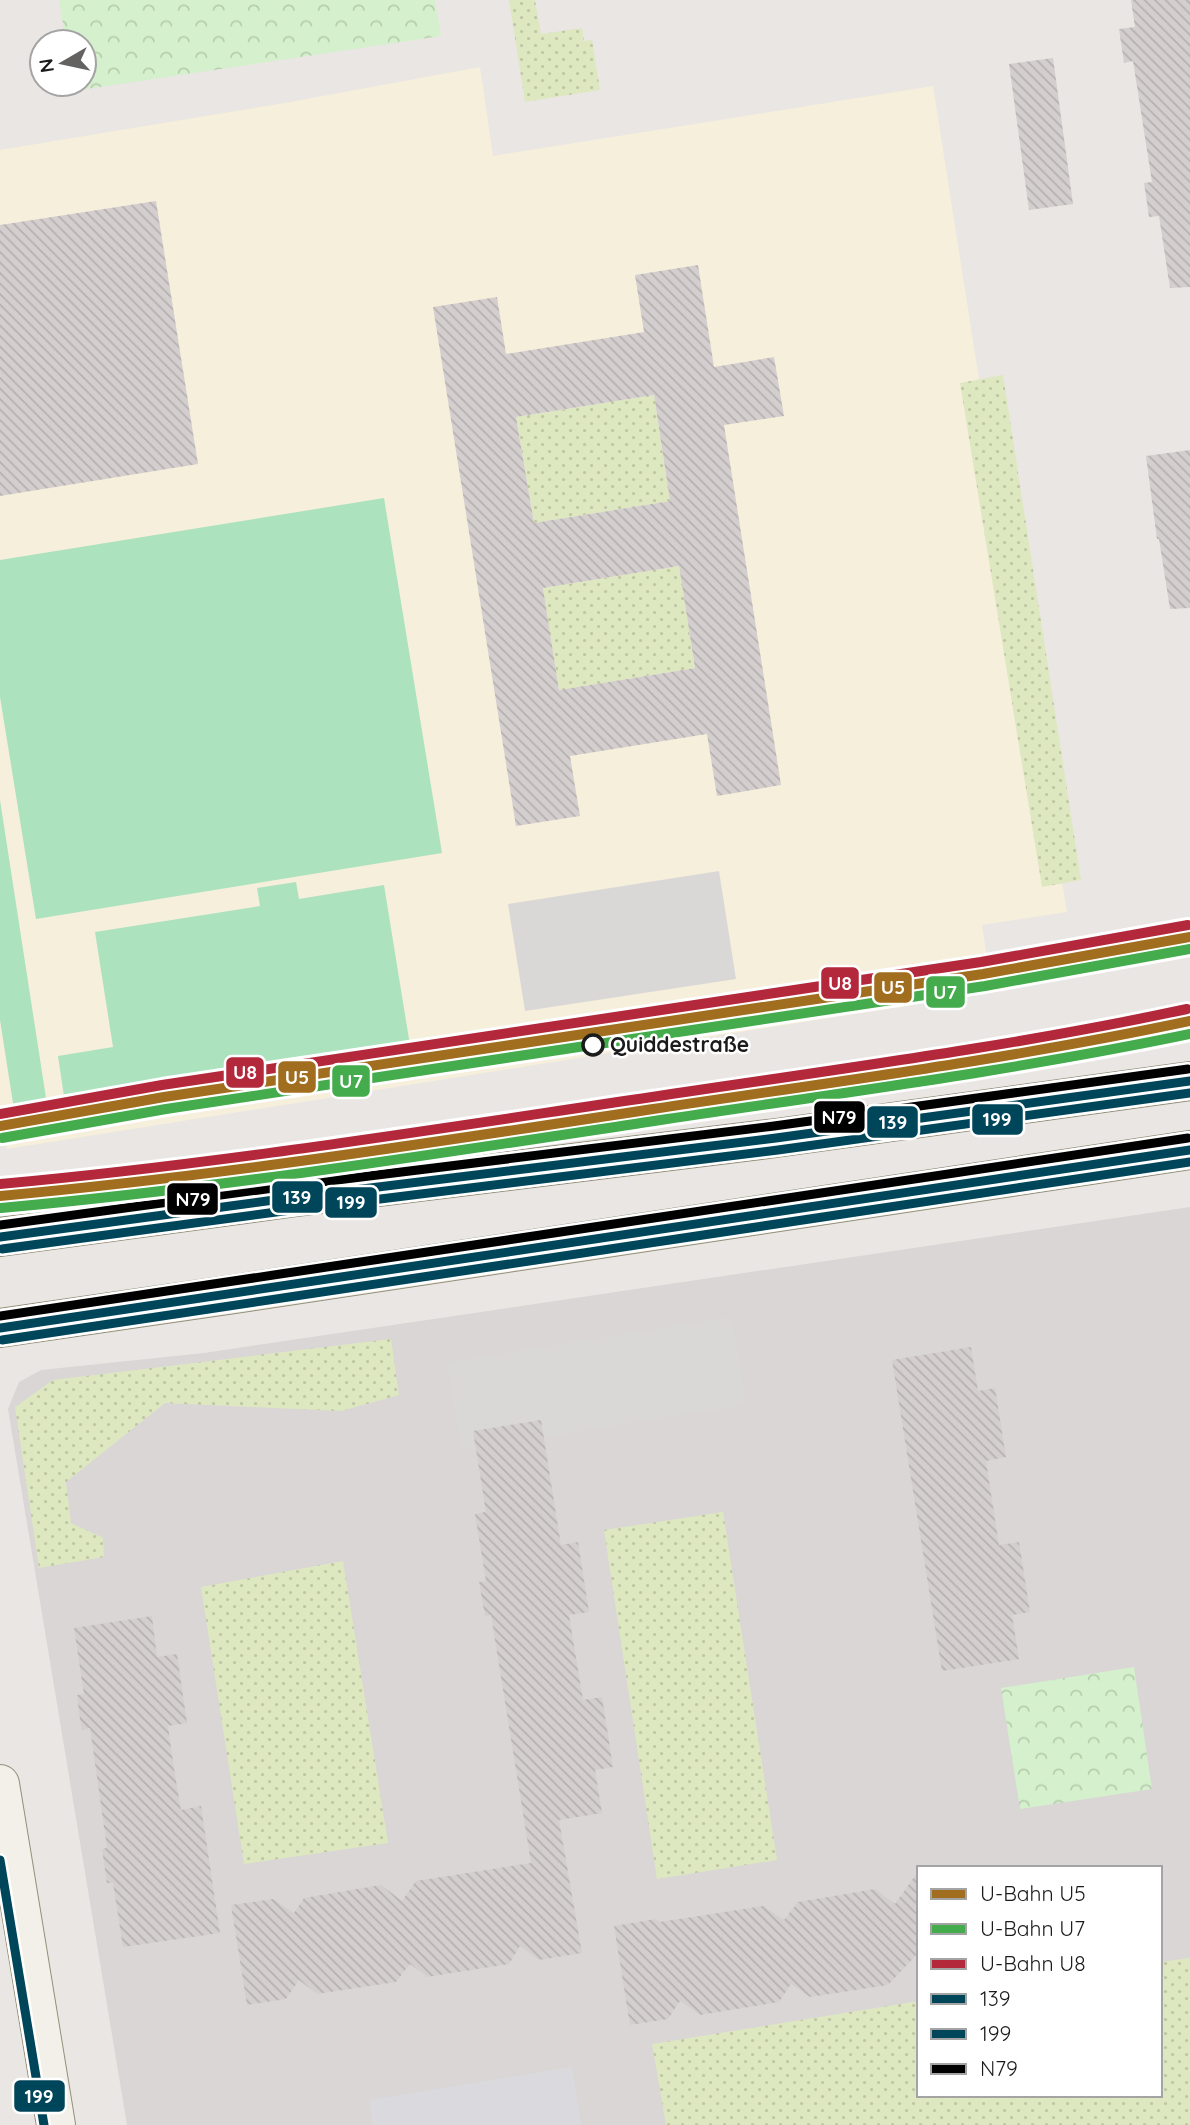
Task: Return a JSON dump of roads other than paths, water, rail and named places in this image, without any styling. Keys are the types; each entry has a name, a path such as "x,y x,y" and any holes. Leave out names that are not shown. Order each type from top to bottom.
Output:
{"main road":[{"path":"0,1237 289,1198 776,1138 1190,1081"},
{"path":"0,1328 1190,1150"},
{"path":"0,1784 56,2125"}],"metro line":[{"name":"U8","path":"0,1114 162,1085 981,962 1188,925"},
{"name":"U5","path":"0,1126 164,1097 983,974 1190,937"},
{"name":"U7","path":"2,1138 166,1109 985,986 1190,949"},
{"name":"U8","path":"0,1184 245,1156 408,1133 920,1057 1121,1023 1187,1009"},
{"name":"U5","path":"0,1196 164,1179 409,1146 989,1058 1190,1021"},
{"name":"U7","path":"1,1208 165,1191 409,1158 989,1071 1190,1034"}],"place":[{"name":"Quiddestraße","path":"593,1045"}]}
